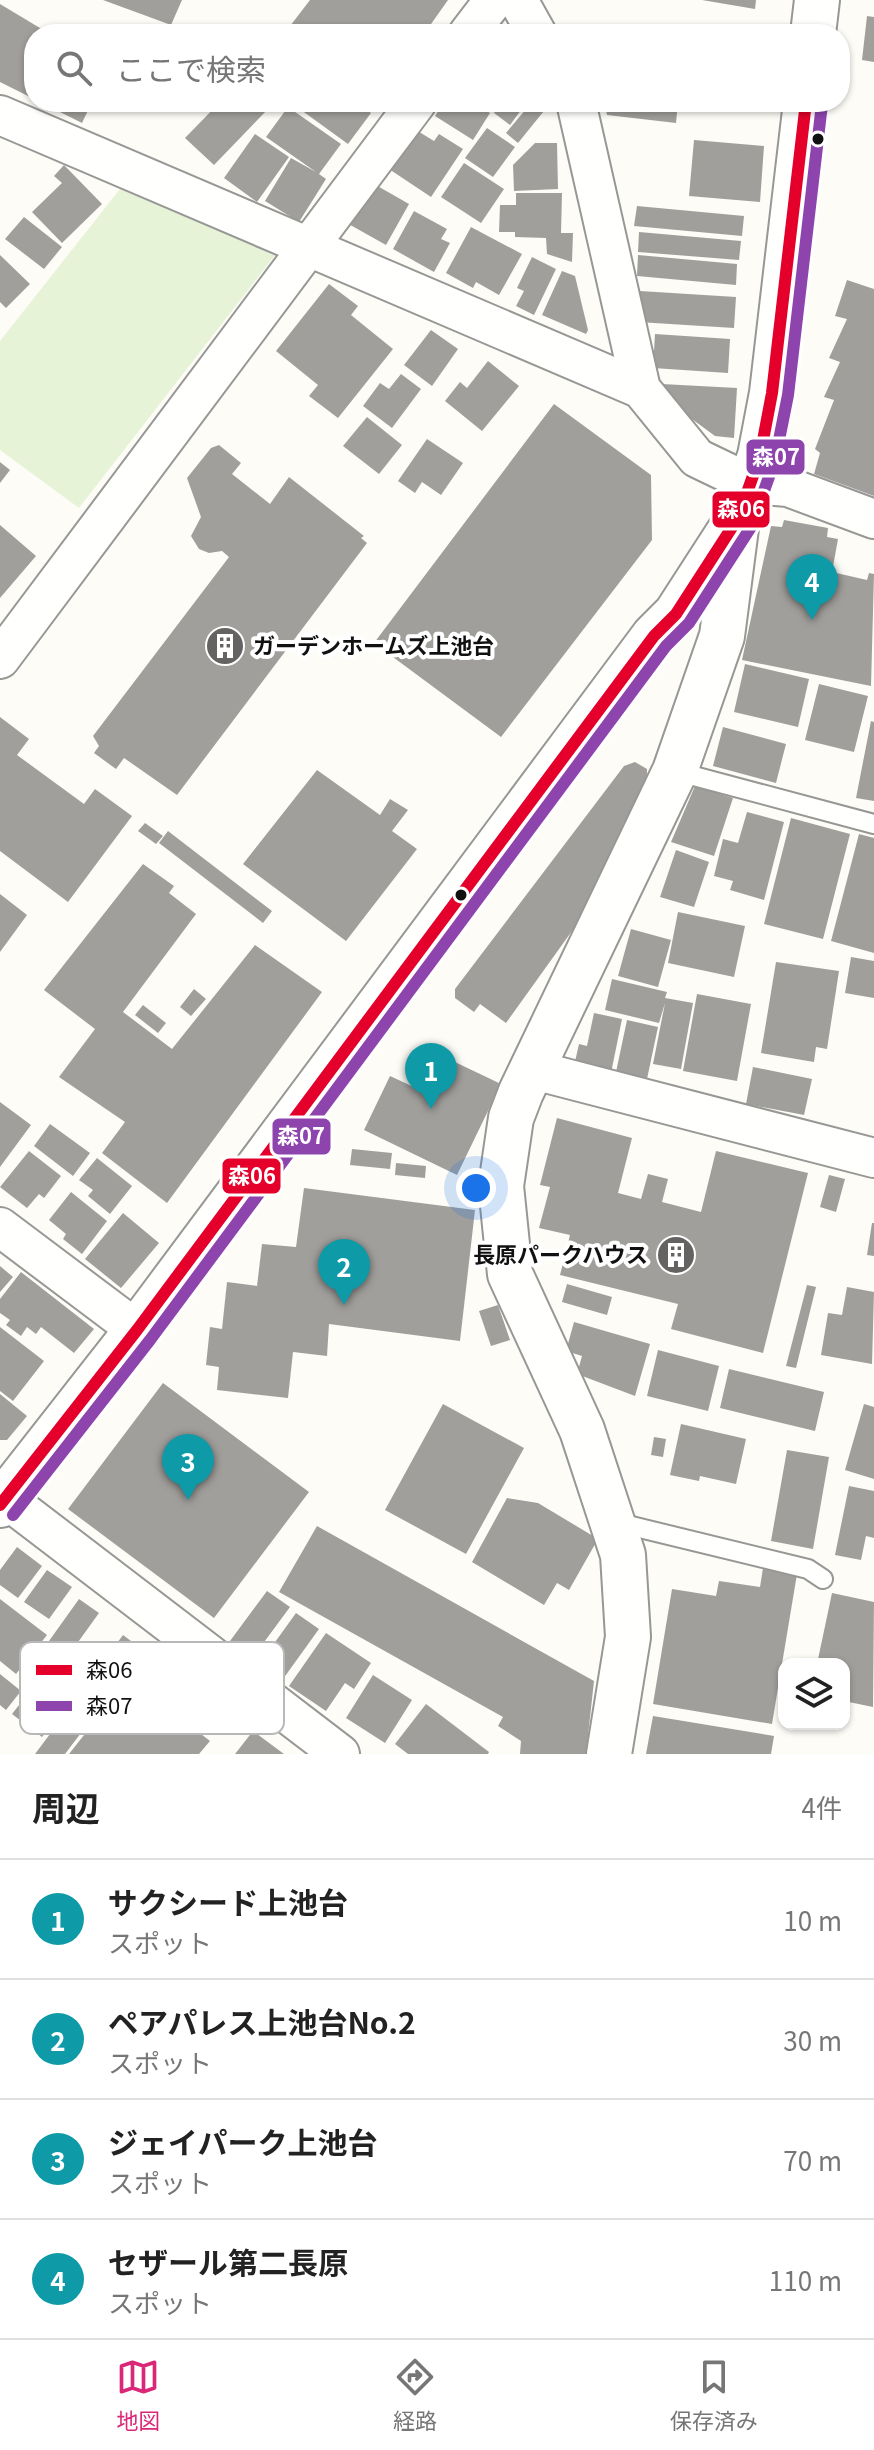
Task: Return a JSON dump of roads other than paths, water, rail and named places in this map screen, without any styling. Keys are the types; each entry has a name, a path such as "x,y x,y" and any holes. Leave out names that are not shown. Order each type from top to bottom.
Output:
{"street":[{"path":"476,24 494,0"},
{"path":"518,0 531,24"},
{"path":"814,24 817,0"},
{"path":"0,659 410,112"},
{"path":"578,112 641,389 697,458 744,501"},
{"path":"609,1754 628,1637 625,1570 615,1522 582,1430 510,1274 502,1175 511,1118 675,771 722,636 744,501 760,456 772,393 805,112"},
{"path":"0,115 641,389"},
{"path":"190,1642 2,1502 137,1330 654,636 676,614 744,501 788,487 874,519"},
{"path":"534,1070 874,1158"},
{"path":"0,1227 137,1330"},
{"path":"284,1712 340,1754"}],"lane":[{"path":"675,771 874,824"},
{"path":"615,1522 808,1569 823,1579"}],"place":[{"name":"セザール第二長原","path":"812,620"},
{"name":"ガーデンホームズ上池台","path":"225,646"},
{"name":"サクシード上池台","path":"431,1109"},
{"name":"長原パークハウス","path":"676,1255"},
{"name":"ペアパレス上池台No.2","path":"344,1305"},
{"name":"ジェイパーク上池台","path":"188,1500"}]}
